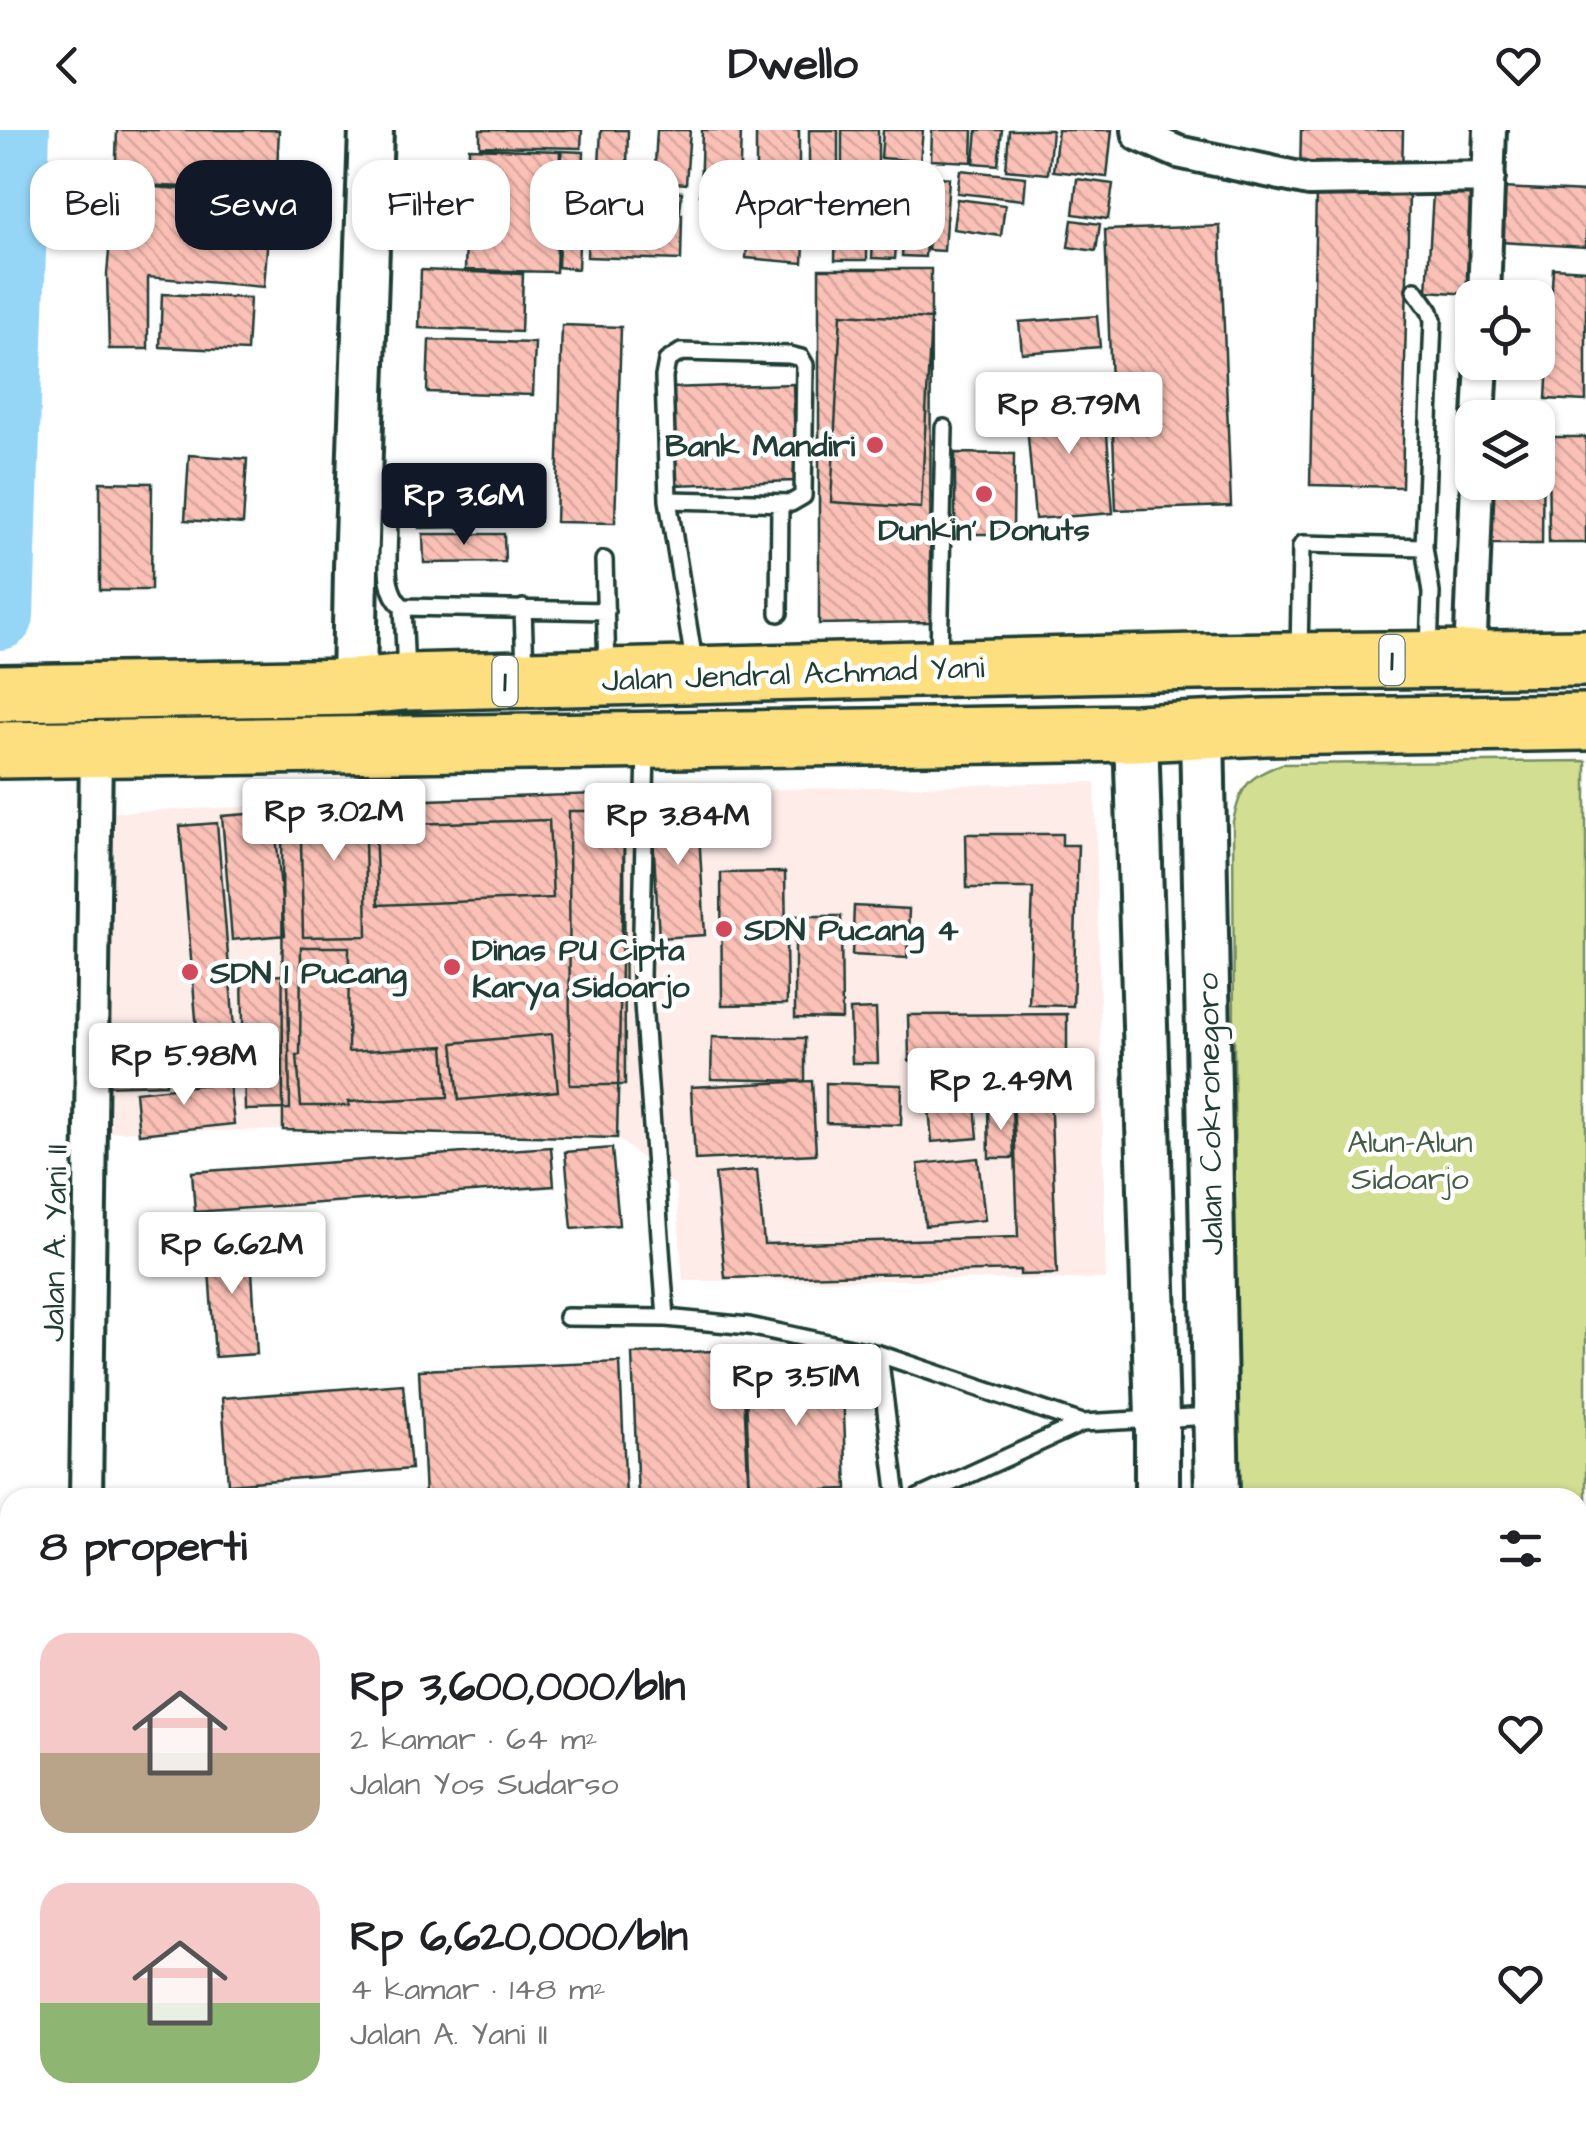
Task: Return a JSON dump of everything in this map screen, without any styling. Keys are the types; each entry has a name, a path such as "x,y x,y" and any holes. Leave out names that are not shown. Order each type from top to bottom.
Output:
{"highway":[{"name":"Jalan Jendral Achmad Yani","path":"0,693 1198,662 1586,658"},
{"path":"1198,662 1202,730"},
{"name":"Jalan Jendral Achmad Yani","path":"0,750 1136,733 1586,722"}],"street":[{"path":"371,130 358,500 372,569 380,684"},
{"path":"1138,130 1139,135 1178,152 1309,180 1489,176"},
{"path":"1485,280 1490,130"},
{"path":"1450,659 1474,500"},
{"name":"Jalan Cokronegoro","path":"1202,730 1216,1488"},
{"name":"Jalan Cokronegoro","path":"1136,733 1157,1488"},
{"name":"Jalan A. Yani II","path":"76,750 86,1488"}],"lane":[{"path":"1415,290 1433,320 1424,547 1430,593 1450,659"},
{"path":"668,500 791,502 802,496 805,364 801,358 681,352 667,361 664,377 668,500 696,676"},
{"path":"939,668 944,428"},
{"path":"779,613 780,502"},
{"path":"1299,661 1303,544 1424,547"},
{"path":"604,560 607,678"},
{"path":"372,569 403,608 606,610"},
{"path":"380,684 403,608"},
{"path":"523,608 526,681"},
{"path":"646,739 641,976 666,1318"},
{"path":"567,1317 666,1318 749,1326 879,1354 1082,1422 1214,1416"},
{"path":"879,1354 896,1488"},
{"path":"940,1488 1082,1422"}],"shaded area":[{"name":"SDN Pucang 4","path":"1095,782 1106,1279 683,1281 676,1186 617,1138 625,793"},
{"name":"SDN 1 Pucang","path":"282,805 283,1130 95,1132 100,813"}],"green space":[{"name":"Alun-Alun Sidoarjo","path":"1586,761 1586,1488 1236,1488 1233,821 1248,784 1282,764"}],"building":[{"path":"117,130 279,130 278,160 175,160 175,187 155,186 155,160 116,160"},
{"path":"480,130 582,130 581,148 480,146"},
{"path":"601,130 628,130 627,160 599,160"},
{"path":"657,130 690,130 686,184 679,183 679,160 655,160"},
{"path":"702,130 741,130 740,160 701,160"},
{"path":"756,130 799,130 799,160 756,160"},
{"path":"809,130 838,130 838,160 809,160"},
{"path":"842,130 878,130 878,160 842,160"},
{"path":"883,130 923,130 920,160 881,158"},
{"path":"932,130 973,130 972,162 931,160"},
{"path":"977,130 1002,130 998,165 974,163"},
{"path":"1009,130 1052,130 1048,174 1006,170"},
{"path":"1058,130 1112,130 1107,177 1053,171"},
{"path":"1301,130 1403,130 1402,176 1300,175"},
{"path":"469,148 560,151 560,160 530,160 530,250 557,250 556,272 465,270 466,250 510,250 510,160 469,160"},
{"path":"562,151 584,152 584,160 562,160"},
{"path":"960,170 1026,177 1024,200 957,193"},
{"path":"945,177 949,178 945,236"},
{"path":"1077,179 1113,184 1108,219 1073,214"},
{"path":"155,187 175,189 175,250 267,250 264,287 148,277 148,349 109,349 109,250 155,250"},
{"path":"1502,188 1586,192 1586,247 1500,242"},
{"path":"1316,190 1409,193 1402,487 1310,485"},
{"path":"1433,193 1476,195 1471,280 1455,280 1455,293 1427,291"},
{"path":"957,199 1005,205 1001,236 953,229"},
{"path":"682,214 681,260 587,257 587,250 679,250"},
{"path":"1072,220 1100,224 1096,251 1068,247"},
{"path":"1220,226 1231,506 1116,510 1105,230"},
{"path":"559,250 579,250 578,269 558,267"},
{"path":"747,250 804,250 803,263 746,258"},
{"path":"835,250 867,250 867,260 835,260"},
{"path":"872,250 896,250 895,259 872,258"},
{"path":"902,250 925,250 925,257 902,256"},
{"path":"1553,268 1586,270 1586,401 1546,399 1547,380 1555,380"},
{"name":"Bank Mandiri","path":"819,269 931,269 930,622 819,624"},
{"path":"421,270 523,274 521,332 419,328"},
{"path":"162,294 250,298 247,351 160,347"},
{"path":"841,314 931,319 921,508 831,502"},
{"path":"1097,316 1100,347 1022,353 1019,322"},
{"path":"562,325 621,327 615,523 556,522"},
{"path":"429,340 535,343 533,395 427,392"},
{"path":"793,384 796,481 673,485 669,388"},
{"path":"1104,395 1113,513 1035,519 1025,401"},
{"path":"1555,437 1586,437 1586,543 1549,543 1549,500 1555,500"},
{"path":"955,453 1014,454 1013,534 955,534"},
{"path":"189,455 247,459 243,524 185,520"},
{"path":"470,469 472,527 419,528 418,470"},
{"path":"100,482 152,483 151,590 100,590"},
{"path":"1490,500 1542,500 1542,544 1490,544"},
{"path":"423,534 504,534 505,562 424,563"},
{"path":"364,791 367,936 303,937 300,792"},
{"name":"Dinas PU Cipta Karya Sidoarjo","path":"625,793 617,1138 283,1130 282,805"},
{"path":"697,798 705,935 659,938 651,800"},
{"path":"569,811 624,811 625,1085 570,1085"},
{"path":"274,812 285,935 232,940 222,816"},
{"path":"549,820 553,898 378,905 375,825"},
{"path":"217,823 236,1052 199,1055 180,826"},
{"path":"966,834 1062,834 1062,845 1078,845 1073,1006 1029,1005 1033,888 967,888"},
{"path":"785,872 787,1004 722,1005 721,873"},
{"path":"854,906 909,909 907,958 852,955"},
{"path":"795,916 841,916 842,1019 795,1018"},
{"path":"301,947 349,947 348,1052 444,1046 448,1097 301,1106 297,1055"},
{"path":"288,975 290,1109 245,1110 242,976"},
{"path":"876,1009 878,1063 852,1063 850,1010"},
{"path":"1067,1014 1067,1058 909,1061 908,1015"},
{"path":"552,1034 558,1091 459,1100 453,1043"},
{"path":"165,1037 166,1084 101,1086 99,1039"},
{"path":"712,1037 805,1038 805,1081 711,1079"},
{"path":"229,1060 230,1077 178,1081 177,1065"},
{"path":"812,1081 816,1154 695,1160 691,1087"},
{"path":"229,1082 234,1124 139,1134 135,1092"},
{"path":"826,1083 902,1085 901,1125 826,1123"},
{"path":"1050,1089 1057,1274 1020,1275 1020,1270 725,1278 715,1174 757,1170 764,1244 1018,1237 1013,1090"},
{"path":"975,1104 978,1138 932,1142 929,1108"},
{"path":"1012,1108 1014,1158 989,1158 988,1109"},
{"path":"551,1147 554,1186 195,1212 192,1172"},
{"path":"612,1148 619,1225 572,1229 565,1152"},
{"path":"978,1158 985,1220 925,1226 918,1164"},
{"path":"250,1238 257,1354 215,1357 207,1240"},
{"path":"742,1350 749,1488 638,1488 632,1354"},
{"path":"620,1362 626,1488 425,1488 419,1370"},
{"path":"842,1365 847,1488 750,1488 745,1369"},
{"path":"403,1384 411,1469 228,1484 222,1398"}],"waterway":[{"path":"0,616 16,130"}],"place":[{"name":"Bank Mandiri","path":"875,445"},
{"name":"Dunkin' Donuts","path":"984,494"},
{"name":"SDN Pucang 4","path":"724,929"},
{"name":"Dinas PU Cipta Karya Sidoarjo","path":"452,967"},
{"name":"SDN 1 Pucang","path":"190,972"}]}
